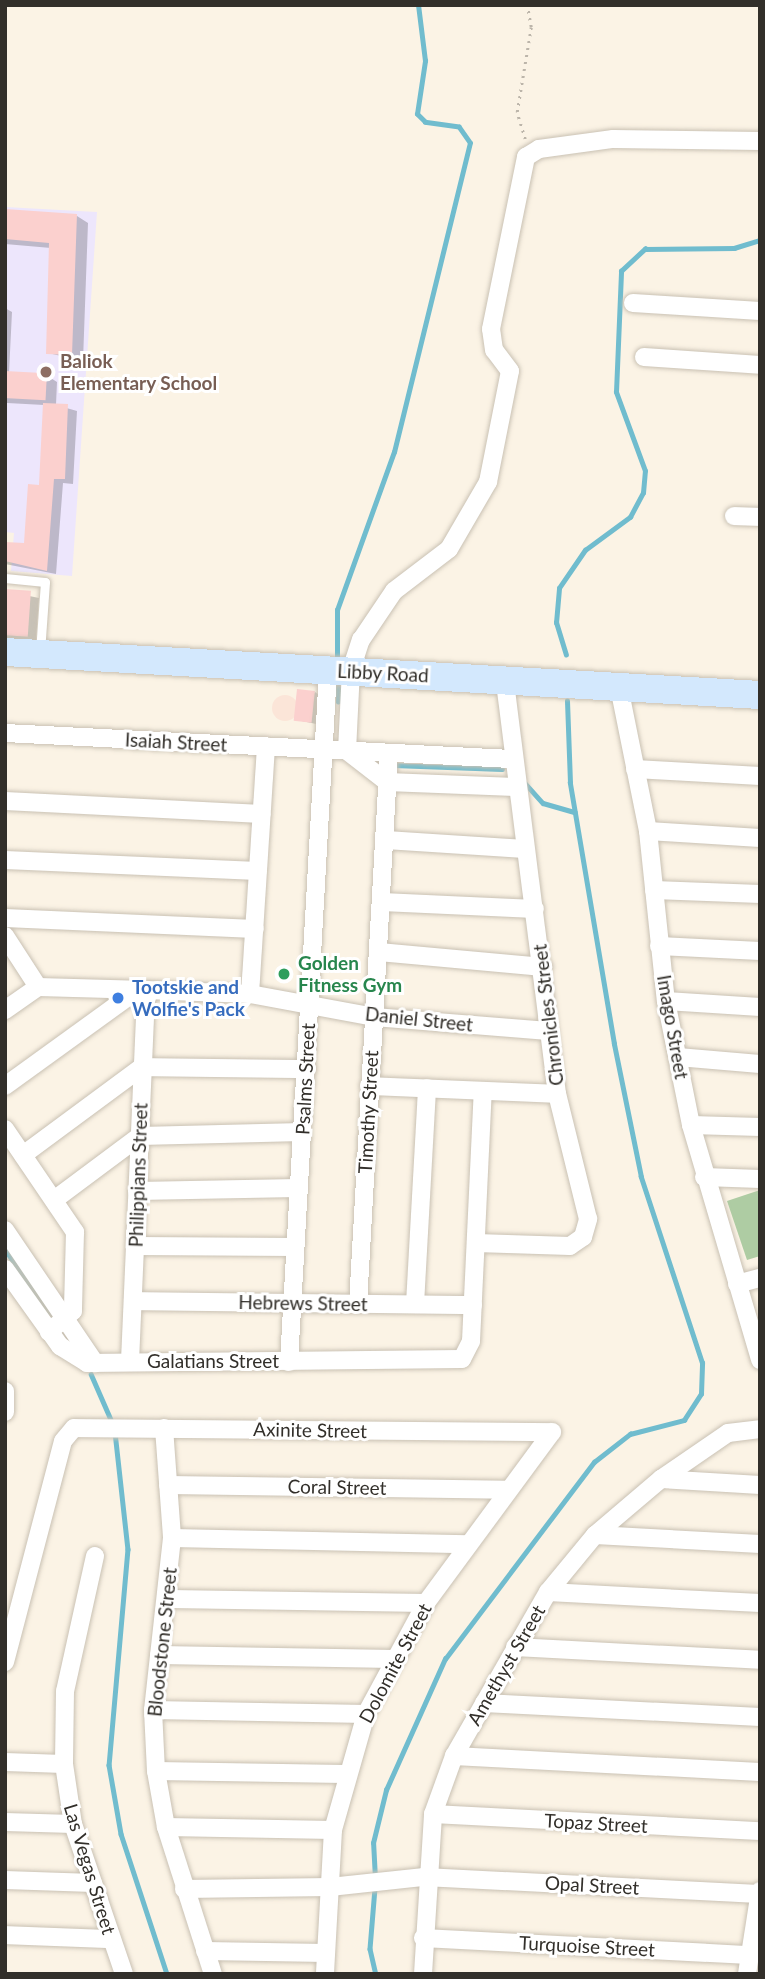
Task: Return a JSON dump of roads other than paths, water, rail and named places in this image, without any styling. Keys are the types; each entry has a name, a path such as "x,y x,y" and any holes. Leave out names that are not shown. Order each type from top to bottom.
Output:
{"main road":[{"name":"Libby Road","path":"5,652 760,695"}],"street":[{"path":"515,787 387,782 347,751 340,670 394,592 446,554 488,482 510,372 494,350 491,330 526,157 539,149 613,139 760,141"},
{"path":"632,303 760,311"},
{"path":"644,358 760,365"},
{"path":"734,516 760,517"},
{"name":"Psalms Street","path":"289,1362 324,750 340,670"},
{"name":"Chronicles Street","path":"476,1243 570,1246 587,1230 557,1094 535,909 515,787 505,680"},
{"name":"Imago Street","path":"619,687 648,831 666,1001 691,1125 704,1177 760,1360"},
{"name":"Isaiah Street","path":"5,733 512,759"},
{"path":"250,994 266,747"},
{"name":"Timothy Street","path":"358,1304 389,753"},
{"path":"635,769 760,776"},
{"path":"5,801 262,814"},
{"path":"648,831 760,838"},
{"path":"386,840 525,849"},
{"path":"5,860 258,871"},
{"path":"654,890 760,894"},
{"path":"382,902 535,909"},
{"path":"5,918 255,929"},
{"path":"5,936 38,987 5,1010"},
{"path":"659,946 760,951"},
{"path":"379,952 542,967"},
{"name":"Daniel Street","path":"38,987 250,994 309,1002 374,1017 548,1031"},
{"path":"5,1086 142,990"},
{"name":"Philippians Street","path":"130,1361 142,1067 142,990"},
{"path":"666,1001 760,1007"},
{"path":"678,1057 760,1064"},
{"path":"23,1155 142,1067 307,1069"},
{"path":"369,1086 557,1094"},
{"path":"415,1304 427,1088"},
{"path":"473,1305 483,1091"},
{"path":"691,1125 760,1127"},
{"path":"5,1129 54,1200 77,1240 74,1304 66,1320 49,1332"},
{"path":"54,1200 139,1136 302,1132"},
{"path":"704,1177 760,1180"},
{"path":"137,1191 298,1188"},
{"path":"5,1230 95,1363"},
{"path":"135,1246 295,1247"},
{"name":"Galatians Street","path":"5,1269 49,1332 75,1359 95,1363 449,1362 466,1356 473,1305"},
{"path":"737,1284 760,1278"},
{"name":"Hebrews Street","path":"132,1301 473,1305"},
{"name":"Axinite Street","path":"5,1662 69,1430 116,1426 552,1432"},
{"name":"Bloodstone Street","path":"164,1428 172,1538 170,1599 159,1655 153,1710 156,1771 166,1827 213,1974"},
{"name":"Amethyst Street","path":"423,1974 424,1877 433,1814 454,1756 514,1647 548,1592 595,1535 661,1479 728,1433 760,1429"},
{"name":"Dolomite Street","path":"325,1974 333,1830 344,1774 366,1714 426,1603 506,1490 548,1446 552,1432"},
{"path":"661,1479 760,1485"},
{"name":"Coral Street","path":"168,1485 506,1490"},
{"path":"595,1535 760,1544"},
{"path":"172,1538 467,1544"},
{"name":"Las Vegas Street","path":"94,1556 65,1691 64,1765 73,1824 124,1974"},
{"path":"548,1592 760,1603"},
{"path":"170,1599 426,1603"},
{"path":"514,1647 760,1660"},
{"path":"159,1655 394,1659"},
{"path":"485,1703 760,1717"},
{"path":"153,1710 366,1714"},
{"path":"454,1756 760,1772"},
{"path":"5,1762 64,1765"},
{"path":"156,1771 344,1774"},
{"name":"Topaz Street","path":"433,1814 760,1831"},
{"path":"5,1822 73,1824"},
{"path":"166,1827 333,1830"},
{"name":"Opal Street","path":"184,1889 330,1887 424,1877 760,1893"},
{"path":"5,1880 93,1883"},
{"path":"747,1974 760,1893"},
{"path":"5,1935 111,1939"},
{"name":"Turquoise Street","path":"423,1938 750,1955"},
{"path":"205,1951 326,1953"}],"lane":[{"path":"5,578 45,582 40,654"}],"waterway":[{"path":"337,659 337,610 394,452 470,143 459,127 425,122 417,114 425,61 418,5"},
{"path":"566,655 556,623 559,588 585,550 630,517 643,493 645,471 616,392 621,271 645,249 734,248 760,240"},
{"path":"338,687 338,702"},
{"path":"375,1879 373,1843 386,1790 445,1659 594,1462 630,1434 684,1420 701,1394 702,1363 641,1177 614,1044 570,783 567,701"},
{"path":"393,765 502,769"},
{"path":"524,782 543,803 575,812"},
{"path":"5,1249 54,1321"},
{"path":"91,1374 113,1424"},
{"path":"115,1432 128,1549 109,1765 121,1834 167,1974"},
{"path":"375,1888 370,1949 376,1974"}],"place":[{"name":"Baliok Elementary School","path":"46,372"},
{"name":"Golden Fitness Gym","path":"284,974"},
{"name":"Tootskie and Wolfie's Pack","path":"118,998"}]}
